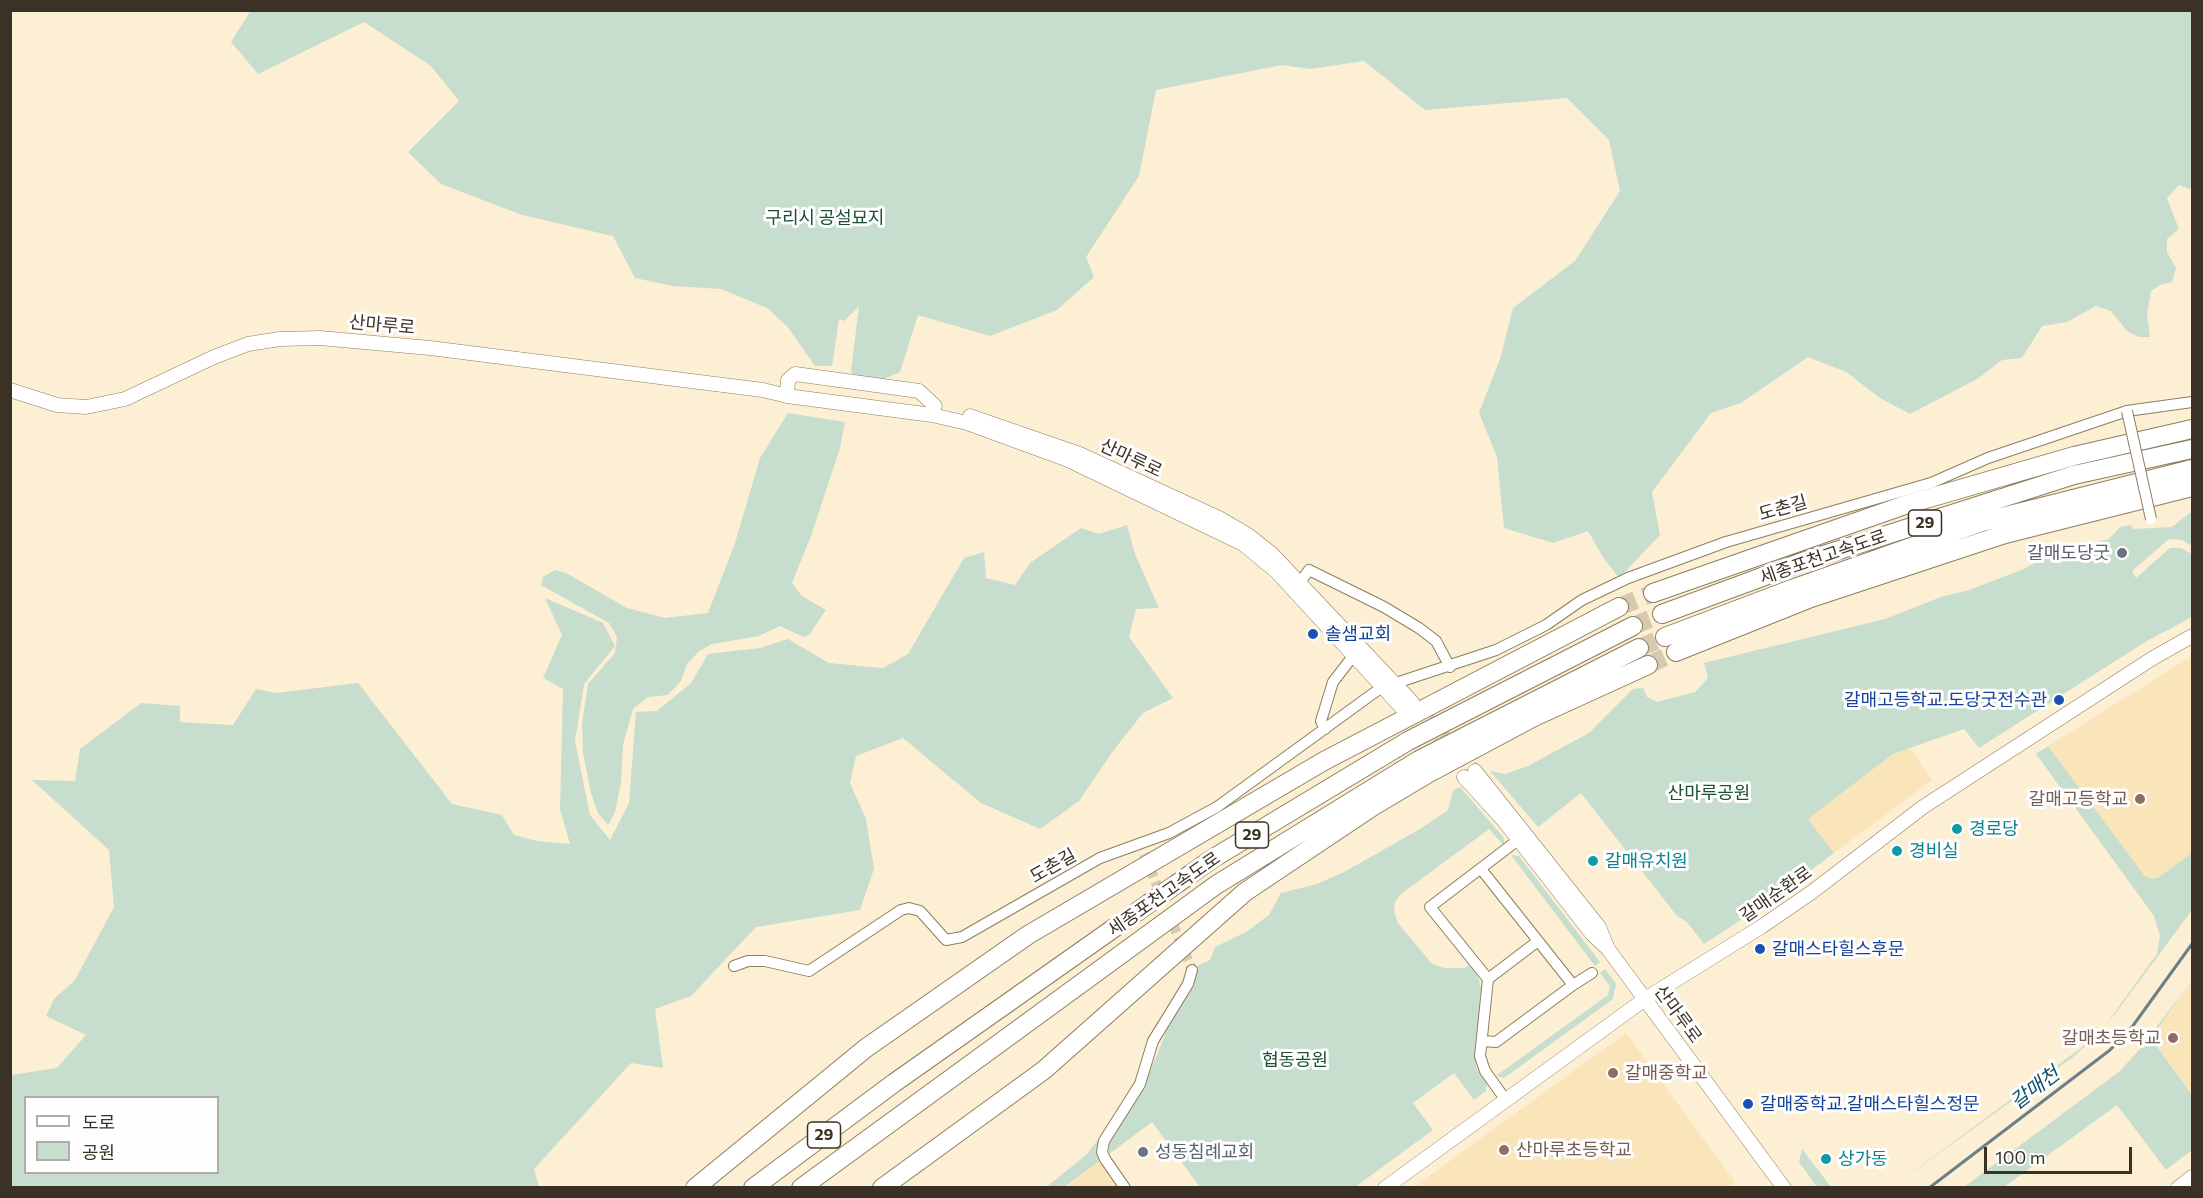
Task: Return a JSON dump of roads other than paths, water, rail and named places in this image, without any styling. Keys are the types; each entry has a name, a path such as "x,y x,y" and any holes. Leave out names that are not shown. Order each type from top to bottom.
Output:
{"highway":[{"path":"1653,593 1905,505 2074,456 2193,429"},
{"name":"세종포천고속도로","path":"1662,614 1808,560 2074,476 2193,449"},
{"name":"세종포천고속도로","path":"2193,470 1982,522 1789,590 1671,645 1994,538 2193,487"},
{"path":"695,1188 867,1048 1028,935 1324,761 1619,607"},
{"name":"세종포천고속도로","path":"753,1188 894,1083 1212,859 1408,741 1633,626"},
{"name":"세종포천고속도로","path":"801,1188 1216,885 1419,760 1639,648"},
{"path":"882,1188 1044,1070 1245,892 1372,807 1429,773 1534,717 1648,666"}],"street":[{"name":"산마루로","path":"10,390 57,405 96,405 125,399 214,357 248,344 280,339 320,338 430,348 763,390 935,406 988,420 1080,454 1218,518 1272,554 1297,587 1357,651 1396,683 1407,705 1382,687 1357,651"},
{"name":"산마루로","path":"787,392 932,415 967,423 1068,460 1243,544 1297,587"},
{"name":"도촌길","path":"1396,683 1496,650 1546,626 1582,600 1628,578 1726,542 1931,483 1988,458 2127,411 2193,402"},
{"path":"2127,411 2151,519"},
{"path":"1297,587 1309,570 1384,607 1419,627 1436,641 1450,667"},
{"name":"갈매순환로","path":"1385,1188 1645,999 1761,927 1923,807 2153,658 2193,636"},
{"path":"1325,729 1321,721 1333,682 1357,651"},
{"name":"도촌길","path":"734,966 748,961 765,962 809,971 901,910 909,908 920,910 946,939 952,940 1100,858 1141,849 1217,807 1382,687"},
{"name":"산마루로","path":"1608,949 1599,927 1469,774 1592,934 1608,949 1784,1188"},
{"path":"1505,1099 1481,1064 1488,979 1430,907 1518,840"},
{"path":"1481,869 1573,985"},
{"path":"1488,979 1538,941"},
{"path":"1125,1188 1105,1159 1102,1152 1104,1141 1140,1084 1154,1041 1188,984 1192,970"},
{"path":"1482,1041 1496,1042 1573,985 1592,974"},
{"path":"2178,1188 2193,1177"}],"waterway":[{"name":"갈매천","path":"1929,1188 2110,1050 2132,1027 2192,944"}],"tunnel":[{"path":"1619,607 1653,593"},
{"path":"1633,626 1662,614"},
{"path":"1639,648 1665,637"},
{"path":"1648,665 1676,652"},
{"path":"1414,704 1475,771"},
{"path":"1404,711 1464,777"},
{"path":"1144,854 1192,970"}],"place":[{"name":"갈매도당굿","path":"2122,553"},
{"name":"솔샘교회","path":"1313,634"},
{"name":"갈매고등학교.도당굿전수관","path":"2059,700"},
{"name":"갈매고등학교","path":"2140,799"},
{"name":"경로당","path":"1957,829"},
{"name":"경비실","path":"1897,851"},
{"name":"갈매유치원","path":"1593,861"},
{"name":"갈매스타힐스후문","path":"1760,949"},
{"name":"갈매초등학교","path":"2173,1038"},
{"name":"갈매중학교","path":"1613,1073"},
{"name":"갈매중학교.갈매스타힐스정문","path":"1748,1104"},
{"name":"산마루초등학교","path":"1504,1150"},
{"name":"성동침례교회","path":"1143,1152"},
{"name":"상가동","path":"1826,1159"}],"park label":[{"name":"구리시 공설묘지","path":"825,218"},
{"name":"산마루공원","path":"1709,793"},
{"name":"협동공원","path":"1295,1060"}]}
